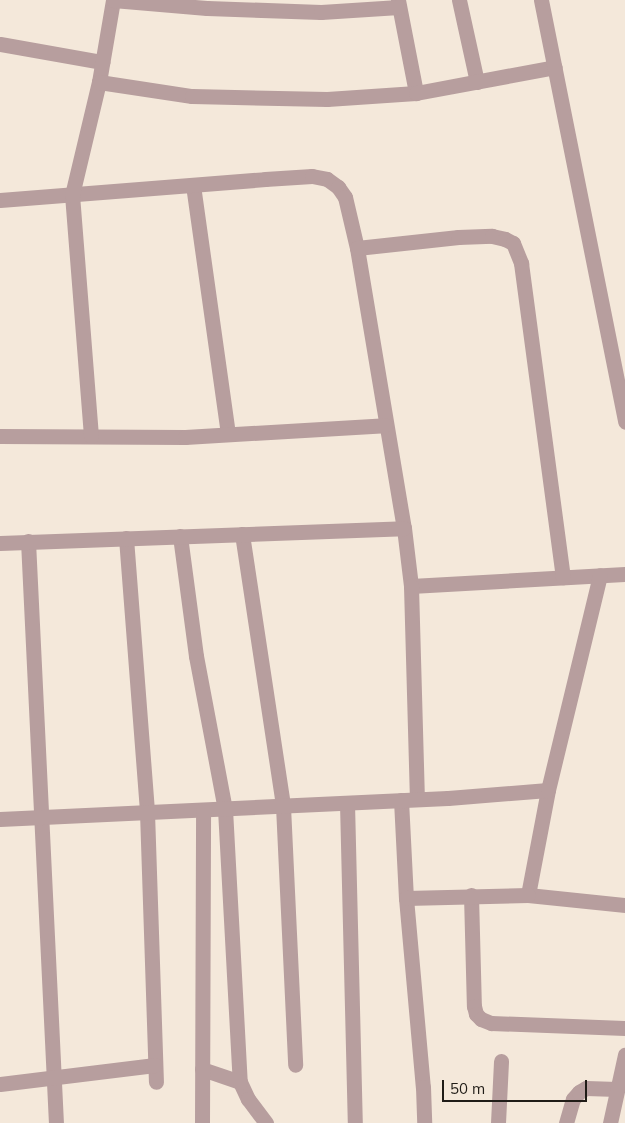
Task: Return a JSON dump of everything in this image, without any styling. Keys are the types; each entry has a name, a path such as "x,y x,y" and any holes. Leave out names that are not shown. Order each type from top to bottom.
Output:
{"street":[{"path":"91,436 72,194 98,82 113,0 207,8 321,12 399,3 416,93"},
{"path":"459,0 477,82"},
{"path":"541,0 625,422"},
{"path":"0,44 102,62"},
{"path":"98,82 192,96 327,99 416,93 555,67"},
{"path":"0,200 312,176 327,179 338,187 345,197 357,248 385,425 404,528 411,586 417,799"},
{"path":"193,185 228,434"},
{"path":"357,248 458,237 492,236 513,243 521,263 563,576"},
{"path":"0,436 185,437 385,425"},
{"path":"0,543 404,528"},
{"path":"242,534 283,806 295,1065"},
{"path":"180,536 196,656 225,809 240,1082 248,1100 266,1123"},
{"path":"126,538 147,812 156,1082"},
{"path":"28,541 56,1123"},
{"path":"411,586 625,574"},
{"path":"528,895 548,790 600,575"},
{"path":"0,819 347,803 548,790"},
{"path":"401,800 406,898 423,1087 424,1123"},
{"path":"347,803 355,1123"},
{"path":"202,1123 204,810"},
{"path":"471,895 474,1006 476,1014 481,1019 491,1023 625,1028"},
{"path":"406,898 528,895 625,904"},
{"path":"610,1123 625,1055"},
{"path":"498,1123 502,1061"},
{"path":"0,1084 54,1079 155,1065"},
{"path":"202,1068 240,1082"},
{"path":"566,1123 573,1100 578,1092 586,1088 618,1089"}]}
